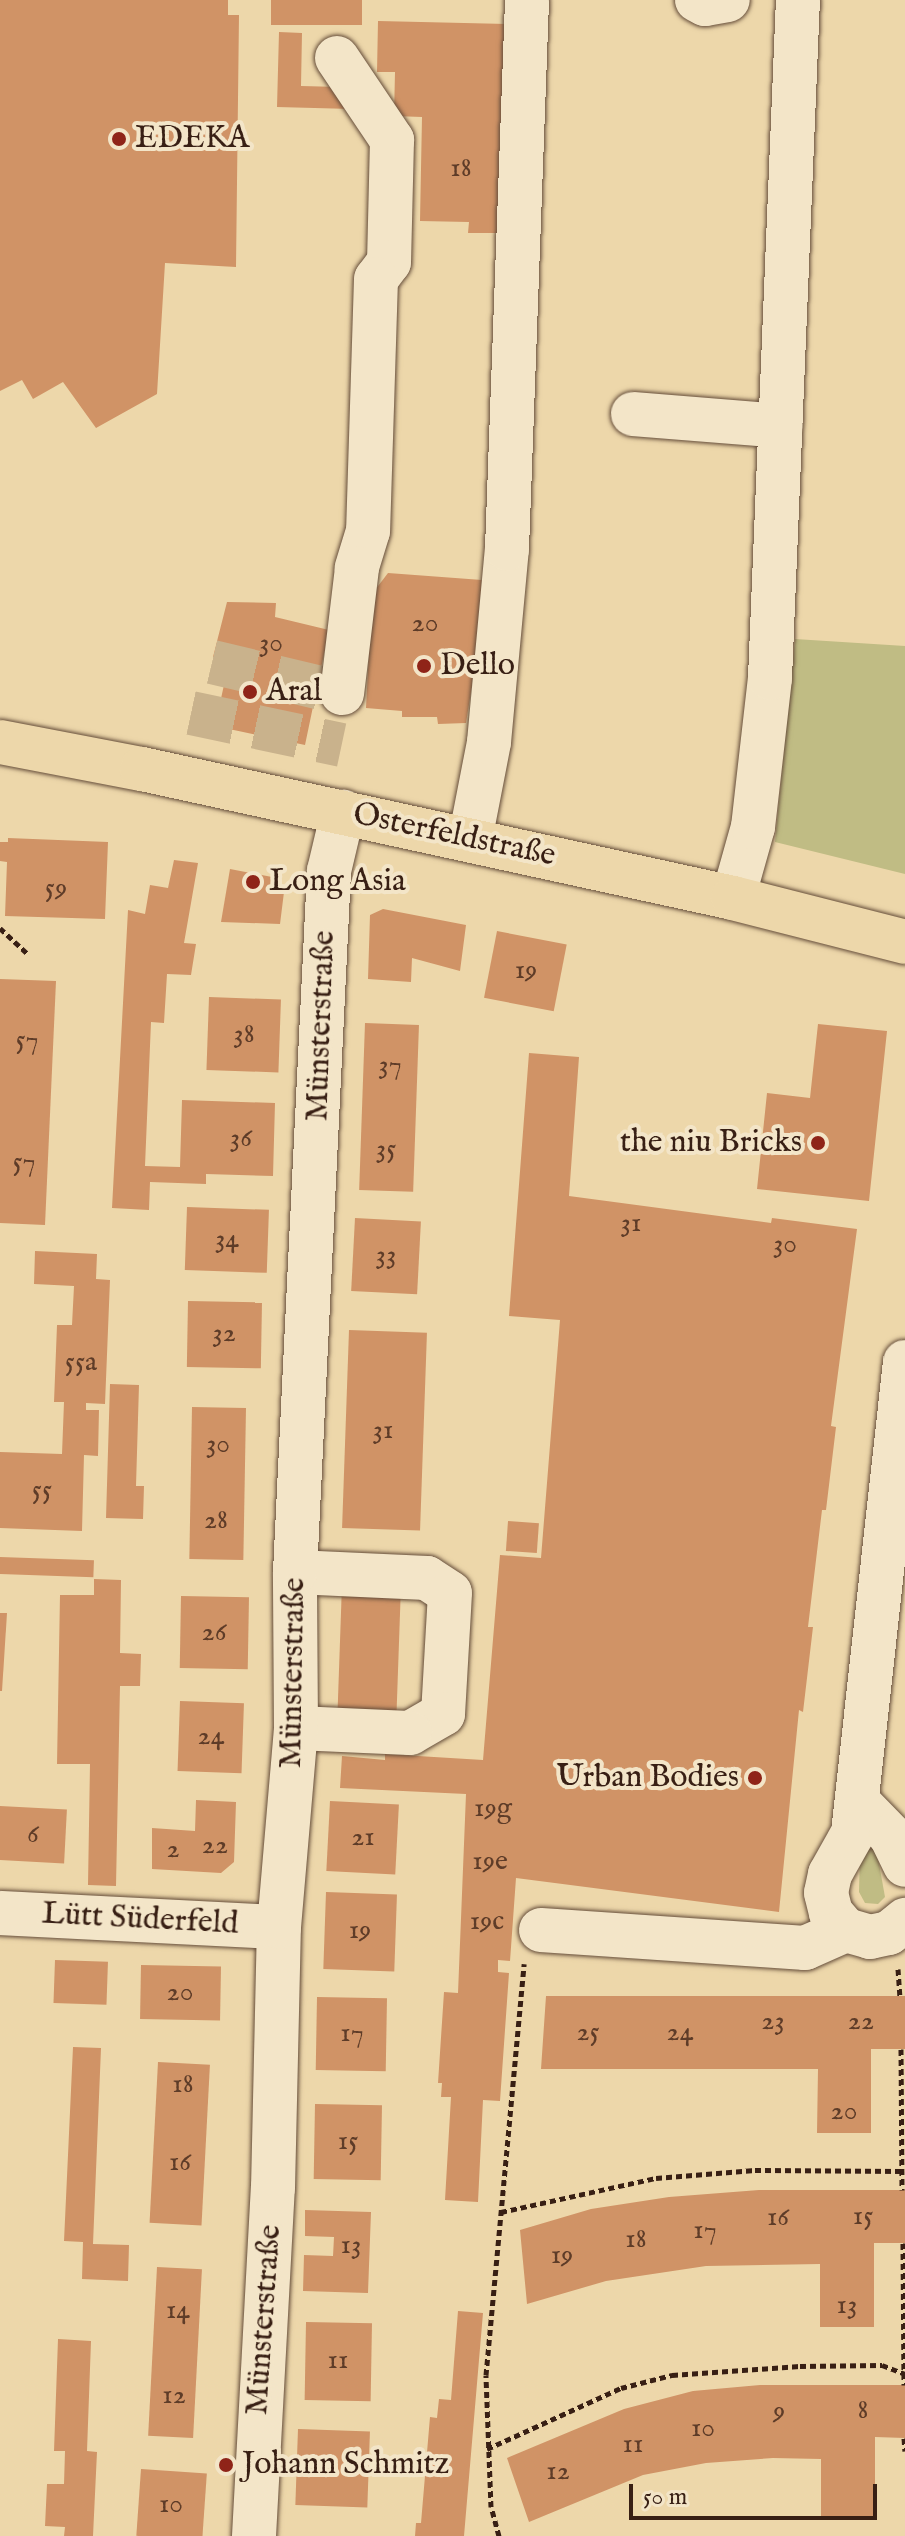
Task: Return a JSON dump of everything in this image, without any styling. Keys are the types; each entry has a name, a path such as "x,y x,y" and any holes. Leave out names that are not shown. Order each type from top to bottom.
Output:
{"main road":[{"name":"Osterfeldstraße","path":"0,742 343,812 733,898 905,942"}],"street":[{"path":"470,840 489,742 507,549 527,0"},
{"path":"697,0 705,4 728,0"},
{"path":"733,898 753,827 770,678 798,0"},
{"path":"337,58 392,140 389,262 376,279 368,531 357,568 342,693"},
{"path":"633,414 781,426"},
{"name":"Münsterstraße","path":"254,2536 273,2188 279,1927 296,1728 295,1572 329,871 343,812"},
{"path":"905,1362 853,1833 830,1874 826,1893 831,1913 846,1930 870,1937 889,1933 905,1920"},
{"path":"295,1572 427,1578 450,1593 443,1714 410,1733 296,1728"},
{"path":"857,1801 891,1836 905,1865"},
{"name":"Lütt Süderfeld","path":"0,1913 279,1927"},
{"path":"541,1930 805,1948 846,1930"}],"path":[{"path":"0,928 27,953"},
{"path":"499,2536 491,2507 486,2449 486,2375 525,1949 541,1930"},
{"path":"900,1974 900,1996"},
{"path":"901,2049 903,2186"},
{"path":"501,2212 656,2178 755,2170 902,2171"},
{"path":"903,2243 904,2385"},
{"path":"486,2449 621,2388 672,2375 742,2369 882,2365 904,2374"},
{"path":"904,2438 905,2451"}],"shaded area":[{"path":"795,639 905,646 905,874 775,842"},
{"path":"876,1847 885,1897 878,1904 865,1903 859,1892 860,1853"}],"building":[{"name":"EDEKA","path":"0,0 228,0 228,15 239,15 236,267 165,263 157,394 96,428 63,382 33,399 22,380 0,391"},
{"path":"271,0 362,0 362,25 271,25"},
{"path":"378,21 507,24 498,233 468,233 469,222 420,221 422,117 394,116 395,72 377,72"},
{"path":"279,32 302,33 301,86 340,87 352,109 277,107"},
{"path":"388,573 482,580 477,654 466,723 438,724 437,717 402,717 402,711 366,708 372,594"},
{"path":"227,602 276,603 275,617 329,630 305,745 215,726 229,662 213,657"},
{"path":"8,838 108,842 105,919 5,916 7,862 0,861 0,842 8,842"},
{"path":"174,860 198,863 184,943 196,944 191,975 167,974 164,1023 151,1022 145,1166 180,1167 182,1100 275,1103 273,1176 206,1174 206,1184 150,1182 149,1210 112,1208 128,910 145,914 150,885 168,888"},
{"path":"230,869 272,877 284,892 280,924 221,922"},
{"path":"383,909 466,925 460,971 412,958 411,982 368,979 370,915"},
{"path":"497,931 567,945 554,1011 484,998"},
{"path":"0,979 56,981 45,1225 0,1223"},
{"path":"209,997 281,1000 278,1072 206,1070"},
{"path":"365,1023 419,1025 413,1192 359,1190"},
{"name":"the niu Bricks","path":"818,1024 887,1031 869,1201 757,1189 767,1093 810,1098"},
{"path":"529,1053 579,1057 569,1196 771,1223 772,1218 857,1229 831,1426 836,1427 826,1510 822,1510 808,1627 813,1627 803,1712 799,1710 779,1912 516,1878 510,1961 498,1960 498,1972 509,1973 500,2101 483,2100 478,2202 445,2200 451,2097 441,2097 442,2083 438,2083 444,1992 458,1993 466,1794 340,1788 342,1756 385,1760 385,1754 483,1760 500,1555 541,1558 560,1320 509,1316"},
{"path":"187,1207 269,1210 267,1273 185,1270"},
{"path":"355,1218 421,1221 417,1294 351,1291"},
{"path":"35,1251 97,1254 96,1279 110,1280 105,1404 86,1403 86,1410 99,1410 98,1456 84,1455 82,1531 0,1528 0,1452 62,1454 64,1402 54,1402 57,1325 72,1325 74,1286 34,1284"},
{"path":"188,1301 262,1302 261,1368 187,1367"},
{"path":"349,1330 427,1333 420,1531 342,1528"},
{"path":"110,1384 139,1385 136,1486 144,1486 143,1519 106,1518"},
{"path":"192,1407 246,1408 243,1560 189,1559"},
{"path":"508,1521 539,1523 537,1553 506,1551"},
{"path":"0,1557 94,1560 93,1577 0,1574"},
{"path":"94,1579 121,1580 120,1653 141,1654 140,1686 120,1686 116,1886 88,1885 90,1764 57,1764 60,1595 94,1595"},
{"path":"342,1584 401,1586 396,1716 337,1714"},
{"path":"181,1596 249,1597 248,1669 180,1668"},
{"path":"0,1613 7,1613 2,1691 0,1691"},
{"path":"180,1701 244,1703 242,1773 178,1771"},
{"path":"196,1800 236,1802 234,1862 221,1873 152,1869 152,1828 195,1831"},
{"path":"330,1801 399,1805 395,1875 326,1871"},
{"path":"0,1806 67,1810 64,1863 0,1860"},
{"path":"326,1892 397,1894 394,1971 323,1969"},
{"path":"55,1960 108,1962 106,2005 53,2003"},
{"path":"141,1965 221,1966 220,2020 140,2019"},
{"path":"546,1996 905,1996 905,2049 871,2049 871,2133 817,2133 818,2069 541,2069"},
{"path":"317,1997 387,1998 386,2071 316,2070"},
{"path":"73,2047 101,2048 93,2244 129,2245 128,2281 82,2279 83,2242 64,2241"},
{"path":"158,2062 210,2065 202,2226 150,2223"},
{"path":"315,2104 382,2105 381,2180 314,2179"},
{"path":"759,2190 905,2190 905,2243 874,2243 874,2327 820,2327 820,2264 706,2266 606,2281 527,2304 520,2230 591,2209 669,2197"},
{"path":"305,2210 371,2212 368,2293 303,2291 304,2255 333,2256 334,2237 305,2236"},
{"path":"157,2267 202,2269 193,2438 148,2436"},
{"path":"458,2311 483,2313 464,2536 415,2536 416,2523 421,2523 430,2417 437,2418 439,2399 451,2400"},
{"path":"306,2322 372,2323 371,2401 305,2400"},
{"path":"58,2339 91,2341 87,2451 97,2452 93,2536 64,2536 65,2527 45,2526 47,2484 64,2484 65,2451 54,2451"},
{"path":"760,2385 905,2385 905,2438 875,2437 875,2520 821,2519 821,2459 773,2458 706,2463 643,2475 529,2522 507,2458 624,2409 693,2391"},
{"path":"298,2429 370,2432 367,2507 295,2505"},
{"path":"141,2469 207,2474 202,2536 136,2536"}],"tunnel":[{"path":"212,662 342,693"},
{"path":"191,713 342,745"}],"place":[{"name":"EDEKA","path":"119,139"},
{"name":"Dello","path":"424,666"},
{"name":"Aral","path":"250,692"},
{"name":"Long Asia","path":"253,882"},
{"name":"the niu Bricks","path":"818,1143"},
{"name":"Urban Bodies","path":"755,1778"},
{"name":"Johann Schmitz","path":"226,2465"}]}
